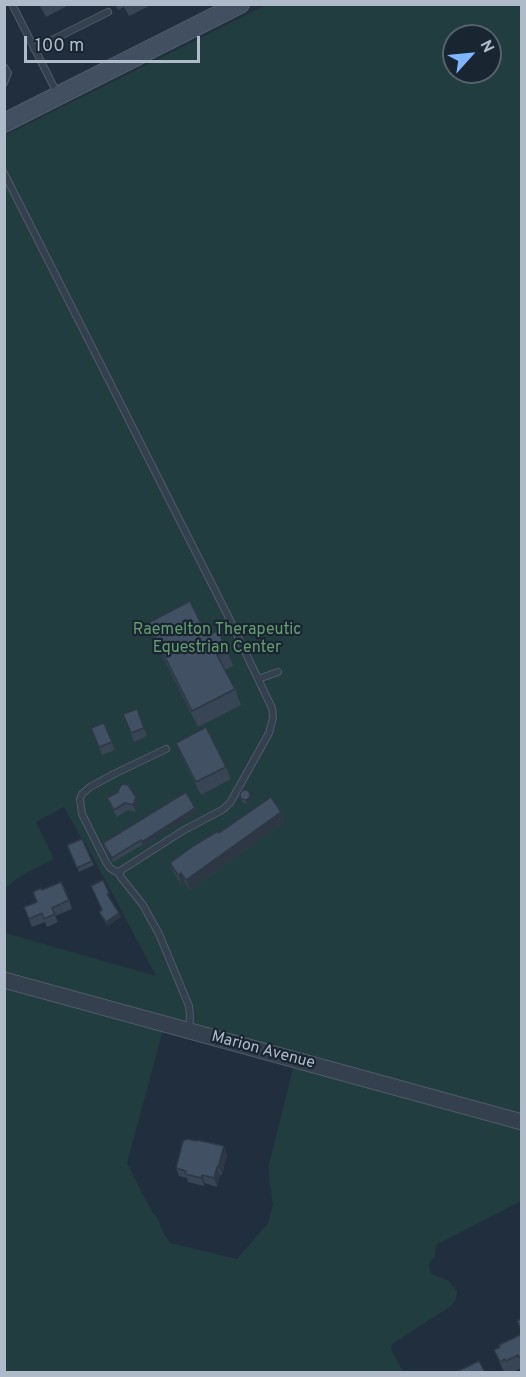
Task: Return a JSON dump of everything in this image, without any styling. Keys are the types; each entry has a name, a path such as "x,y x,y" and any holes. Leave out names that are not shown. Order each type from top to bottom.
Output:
{"main road":[{"path":"4,123 240,4"}],"street":[{"name":"Marion Avenue","path":"4,980 522,1122"}],"lane":[{"path":"12,4 58,96"},
{"path":"34,49 108,12"},
{"path":"4,67 8,73 4,83"},
{"path":"4,173 272,708 272,726 230,803 222,810 184,830 122,869 120,874"},
{"path":"258,679 278,672"},
{"path":"166,749 90,787 80,799 82,814 106,862 110,868 120,874 143,905 165,946 189,1006 188,1031"}],"green space":[{"name":"Raemelton Therapeutic Equestrian Center","path":"266,5 521,5 521,1116 5,974 5,933 156,976 64,807 36,822 54,859 22,876 5,889 4,136"},
{"path":"4,986 163,1030 127,1163 170,1243 237,1259 268,1223 273,1205 269,1164 294,1065 521,1127 521,1201 436,1245 435,1255 429,1265 431,1274 449,1281 457,1291 456,1299 451,1306 392,1344 391,1349 403,1372 5,1372"}],"building":[{"path":"190,601 207,636 218,630 227,650 217,655 235,689 192,711 148,623"},
{"path":"137,709 144,728 131,733 123,714"},
{"path":"104,723 112,742 99,747 91,728"},
{"path":"206,727 226,767 196,782 176,743"},
{"path":"123,784 128,785 136,797 133,805 125,803 114,810 107,798 118,792"},
{"path":"245,790 249,791 249,799 245,800 241,799 240,795 241,791"},
{"path":"186,792 195,808 112,858 103,843"},
{"path":"271,797 281,812 186,880 181,873 178,875 170,863"},
{"path":"82,839 92,861 77,868 67,845"},
{"path":"103,880 109,893 107,894 119,913 106,922 99,912 102,910 91,886"},
{"path":"61,882 69,900 52,908 55,914 44,919 42,913 29,919 24,907 37,902 33,892"},
{"path":"187,1139 224,1146 214,1178 185,1174 186,1171 176,1168 183,1141"},
{"path":"522,1318 522,1331 517,1321"},
{"path":"522,1334 522,1356 518,1357 518,1355 500,1362 494,1350 500,1347 499,1345"},
{"path":"479,1361 485,1372 456,1372"}]}
